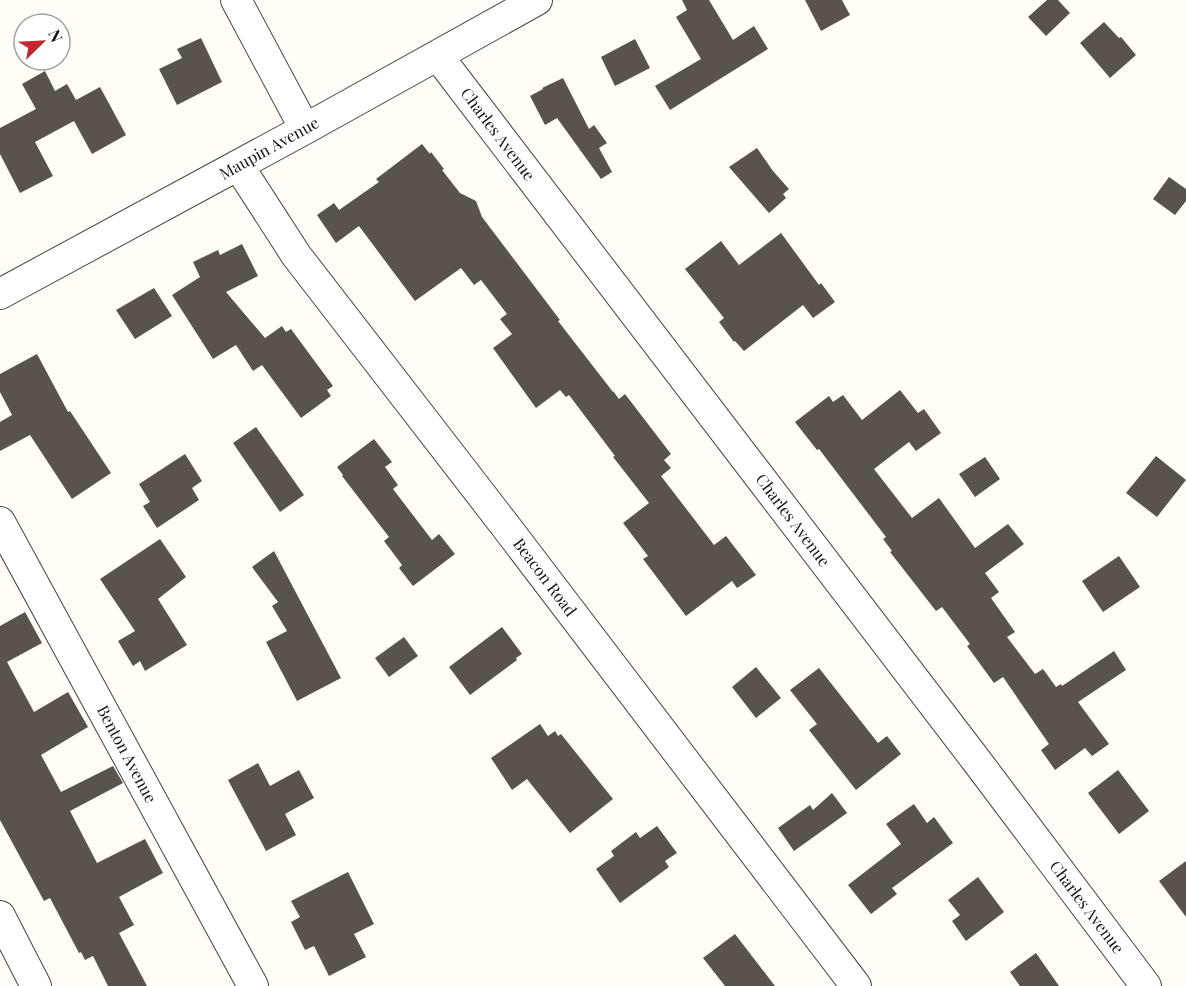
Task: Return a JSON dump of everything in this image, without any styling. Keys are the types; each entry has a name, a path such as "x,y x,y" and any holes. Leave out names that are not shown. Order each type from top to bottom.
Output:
{"street":[{"path":"236,0 305,129"},
{"name":"Maupin Avenue","path":"0,294 537,0"},
{"name":"Charles Avenue","path":"438,56 962,741 1146,986"},
{"name":"Beacon Road","path":"238,165 296,255 856,986"},
{"name":"Benton Avenue","path":"0,522 253,986"},
{"path":"0,916 36,986"}],"building":[{"path":"682,0 709,0 733,40 754,26 768,49 670,110 655,86 701,59 676,17 687,10"},
{"path":"805,0 842,0 850,15 821,31"},
{"path":"1047,0 1058,0 1070,13 1046,36 1028,17"},
{"path":"1104,22 1136,55 1110,78 1080,43"},
{"path":"201,38 222,82 177,105 159,69 182,58 177,49"},
{"path":"635,39 650,68 615,86 601,57"},
{"path":"46,72 55,91 67,84 76,100 100,87 126,135 92,154 74,121 35,142 53,176 20,193 0,154 0,128 36,109 22,84"},
{"path":"563,78 589,129 594,125 607,143 599,148 612,172 601,179 557,118 545,125 530,96"},
{"path":"422,144 430,154 431,152 460,193 476,201 482,217 560,320 558,321 613,392 619,399 625,394 671,454 664,460 671,468 661,476 714,545 726,536 756,575 737,588 732,581 686,616 643,559 648,556 623,523 649,503 569,395 566,397 560,390 536,408 493,348 512,334 500,319 507,314 481,280 474,285 461,268 415,301 359,226 336,243 317,215 334,203 339,210 379,182 376,179"},
{"path":"757,148 789,189 783,194 786,198 769,213 729,167"},
{"path":"1169,177 1186,189 1186,201 1175,215 1153,199"},
{"path":"781,233 819,285 821,283 835,302 813,318 803,305 744,351 719,322 724,318 685,269 721,241 739,265"},
{"path":"242,244 258,276 226,292 265,338 282,326 286,332 291,329 333,386 327,390 331,396 301,418 262,365 253,371 236,345 213,359 172,295 200,277 193,262 218,250 220,255"},
{"path":"154,288 172,316 135,339 116,310"},
{"path":"37,354 68,412 70,411 111,473 72,499 30,435 0,451 0,422 12,415 0,392 0,374"},
{"path":"900,390 918,413 924,409 941,433 916,451 909,442 874,469 912,518 939,498 975,548 1008,524 1024,544 985,573 999,592 991,598 1015,632 1007,637 1035,674 1043,669 1056,687 1061,684 1062,686 1114,651 1126,670 1078,702 1109,744 1092,756 1085,748 1055,770 1041,750 1049,744 1003,677 994,683 967,646 970,644 942,607 936,611 890,552 892,551 883,539 886,537 819,449 817,450 795,422 829,396 833,402 843,395 862,420"},
{"path":"256,427 304,495 280,512 233,443"},
{"path":"374,439 392,462 385,467 398,485 393,489 432,540 439,534 455,554 413,586 399,568 402,565 384,541 389,537 337,467"},
{"path":"185,454 202,481 192,488 199,500 157,528 143,506 150,502 139,484"},
{"path":"1156,456 1186,480 1157,517 1126,493"},
{"path":"985,457 1000,479 975,497 959,474"},
{"path":"160,539 186,577 158,599 187,645 145,671 140,661 133,666 118,641 135,631 100,579"},
{"path":"274,551 341,678 297,701 266,642 287,631 272,606 278,602 252,567"},
{"path":"1119,556 1140,587 1103,612 1082,581"},
{"path":"25,612 42,643 7,662 34,712 68,692 88,727 41,755 61,792 113,766 123,783 70,811 97,863 145,839 163,873 119,897 134,925 119,933 147,986 108,986 93,956 85,960 81,952 79,953 50,898 44,901 0,820 0,626"},
{"path":"502,627 522,654 470,695 449,667"},
{"path":"404,637 418,656 389,677 375,658"},
{"path":"756,667 781,698 756,718 732,687"},
{"path":"819,668 878,743 887,736 901,754 856,790 809,730 817,724 790,690"},
{"path":"540,724 548,736 555,731 558,736 561,734 613,799 570,833 527,779 512,790 491,758"},
{"path":"258,763 270,786 299,770 314,798 285,814 296,835 266,851 228,780"},
{"path":"1118,770 1149,811 1119,834 1088,793"},
{"path":"832,793 847,813 794,851 778,828 810,805 813,810"},
{"path":"914,804 927,823 934,817 953,843 892,888 897,894 871,914 848,885 901,844 886,824"},
{"path":"657,826 677,853 665,861 669,867 620,903 596,869 614,856 611,851 636,832 640,838"},
{"path":"1186,861 1186,917 1159,881"},
{"path":"348,872 374,924 354,934 366,957 329,976 314,946 305,950 291,922 300,917 291,901"},
{"path":"978,877 1004,912 966,941 952,921 960,915 948,900"},
{"path":"735,934 775,986 725,986 703,958"},
{"path":"1036,953 1059,986 1020,986 1010,972"}]}
